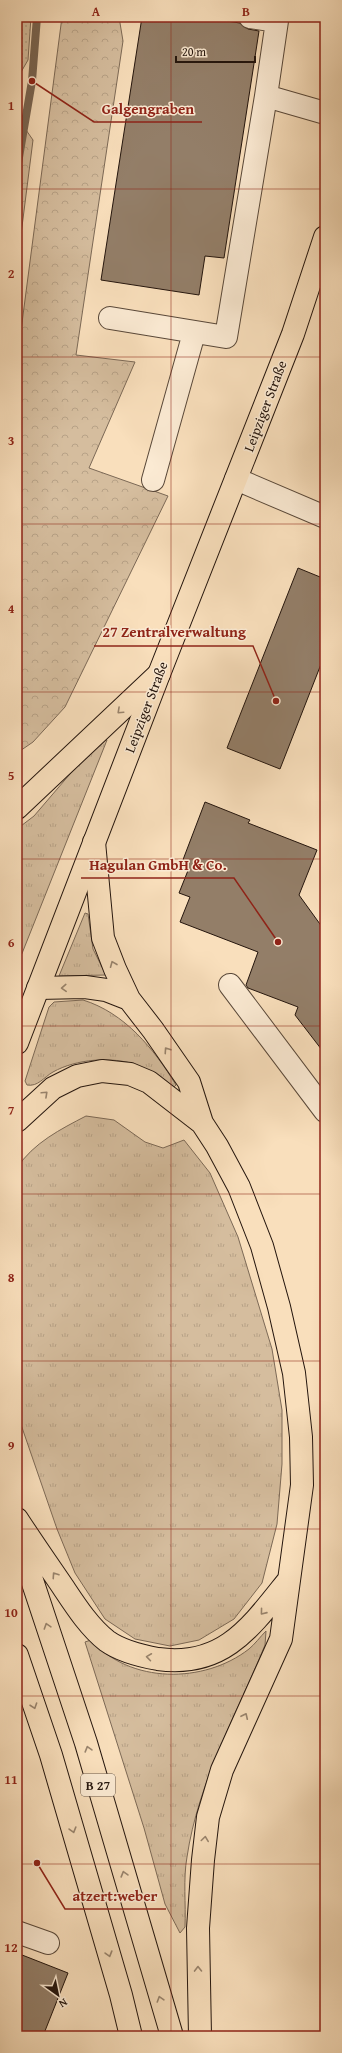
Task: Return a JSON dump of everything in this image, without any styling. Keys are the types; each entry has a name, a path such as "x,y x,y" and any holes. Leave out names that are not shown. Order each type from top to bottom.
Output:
{"main road":[{"name":"Leipziger Straße","path":"17,1043 159,674 293,334 325,237"},
{"path":"17,808 159,674"},
{"path":"94,842 103,938 129,999 153,1030 189,1082 202,1123 217,1146 239,1187 262,1246 279,1307 294,1373 301,1437 302,1485 297,1531 288,1582 281,1639 222,1770 208,1817 198,1928 200,2036"},
{"path":"38,988 85,986 106,990 129,999"},
{"path":"17,1121 53,1088 77,1076 102,1071 130,1074 149,1082 169,1099 202,1123"},
{"path":"17,1520 79,1610 92,1626 107,1641 140,1656 176,1661 207,1656 233,1643 253,1625 288,1582"},
{"name":"B 27","path":"17,1535 86,1743 172,2036"},
{"name":"B 27","path":"17,1655 51,1755 121,1994 131,2036"}],"street":[{"path":"110,318 194,333 226,337 277,21 250,17"},
{"path":"266,96 325,113"},
{"path":"153,480 194,333"},
{"path":"236,479 325,517"},
{"path":"230,985 325,1111"},
{"path":"17,1932 48,1943"}],"green space":[{"path":"17,17 31,17 28,60 17,79"},
{"path":"62,17 119,17 123,41 76,355 135,362 89,468 168,496 65,707 33,742 17,753 17,361"},
{"path":"17,117 33,140 17,266"},
{"path":"100,739 107,740 17,966 17,829 34,816"},
{"path":"85,913 88,914 93,949 106,975 59,976"},
{"path":"83,1000 98,1006 125,1023 158,1058 176,1085 173,1088 137,1065 117,1060 94,1060 72,1064 53,1072 34,1085 27,1085 25,1081 49,1007 54,1002"},
{"path":"86,1116 114,1120 145,1142 163,1148 184,1140 210,1173 238,1237 272,1349 282,1410 282,1464 277,1524 262,1583 234,1619 199,1640 170,1646 135,1639 105,1619 75,1573 57,1529 17,1413 17,1168 39,1144"},
{"path":"266,1631 265,1645 209,1775 192,1829 186,1865 185,1927 180,1933 165,1904 144,1828 85,1642 91,1640 107,1654 126,1665 146,1671 168,1674 190,1673 211,1669 231,1660 249,1649"}],"building":[{"path":"142,17 199,17 240,23 248,29 259,31 224,258 205,256 199,295 101,280"},
{"path":"298,568 325,579 325,654 280,769 227,748"},
{"path":"205,802 250,820 248,823 317,850 299,895 325,931 325,1054 295,1015 298,1007 248,988 246,985 258,952 180,922 190,897 179,893 189,868 181,865"},
{"path":"17,1953 68,1973 43,2036 17,2036"}],"waterway":[{"path":"17,169 32,81 37,17"}],"place":[{"name":"Galgengraben","path":"32,81"},
{"name":"27 Zentralverwaltung","path":"276,701"},
{"name":"Hagulan GmbH & Co.","path":"278,942"},
{"name":"atzert:weber","path":"37,1863"}]}
